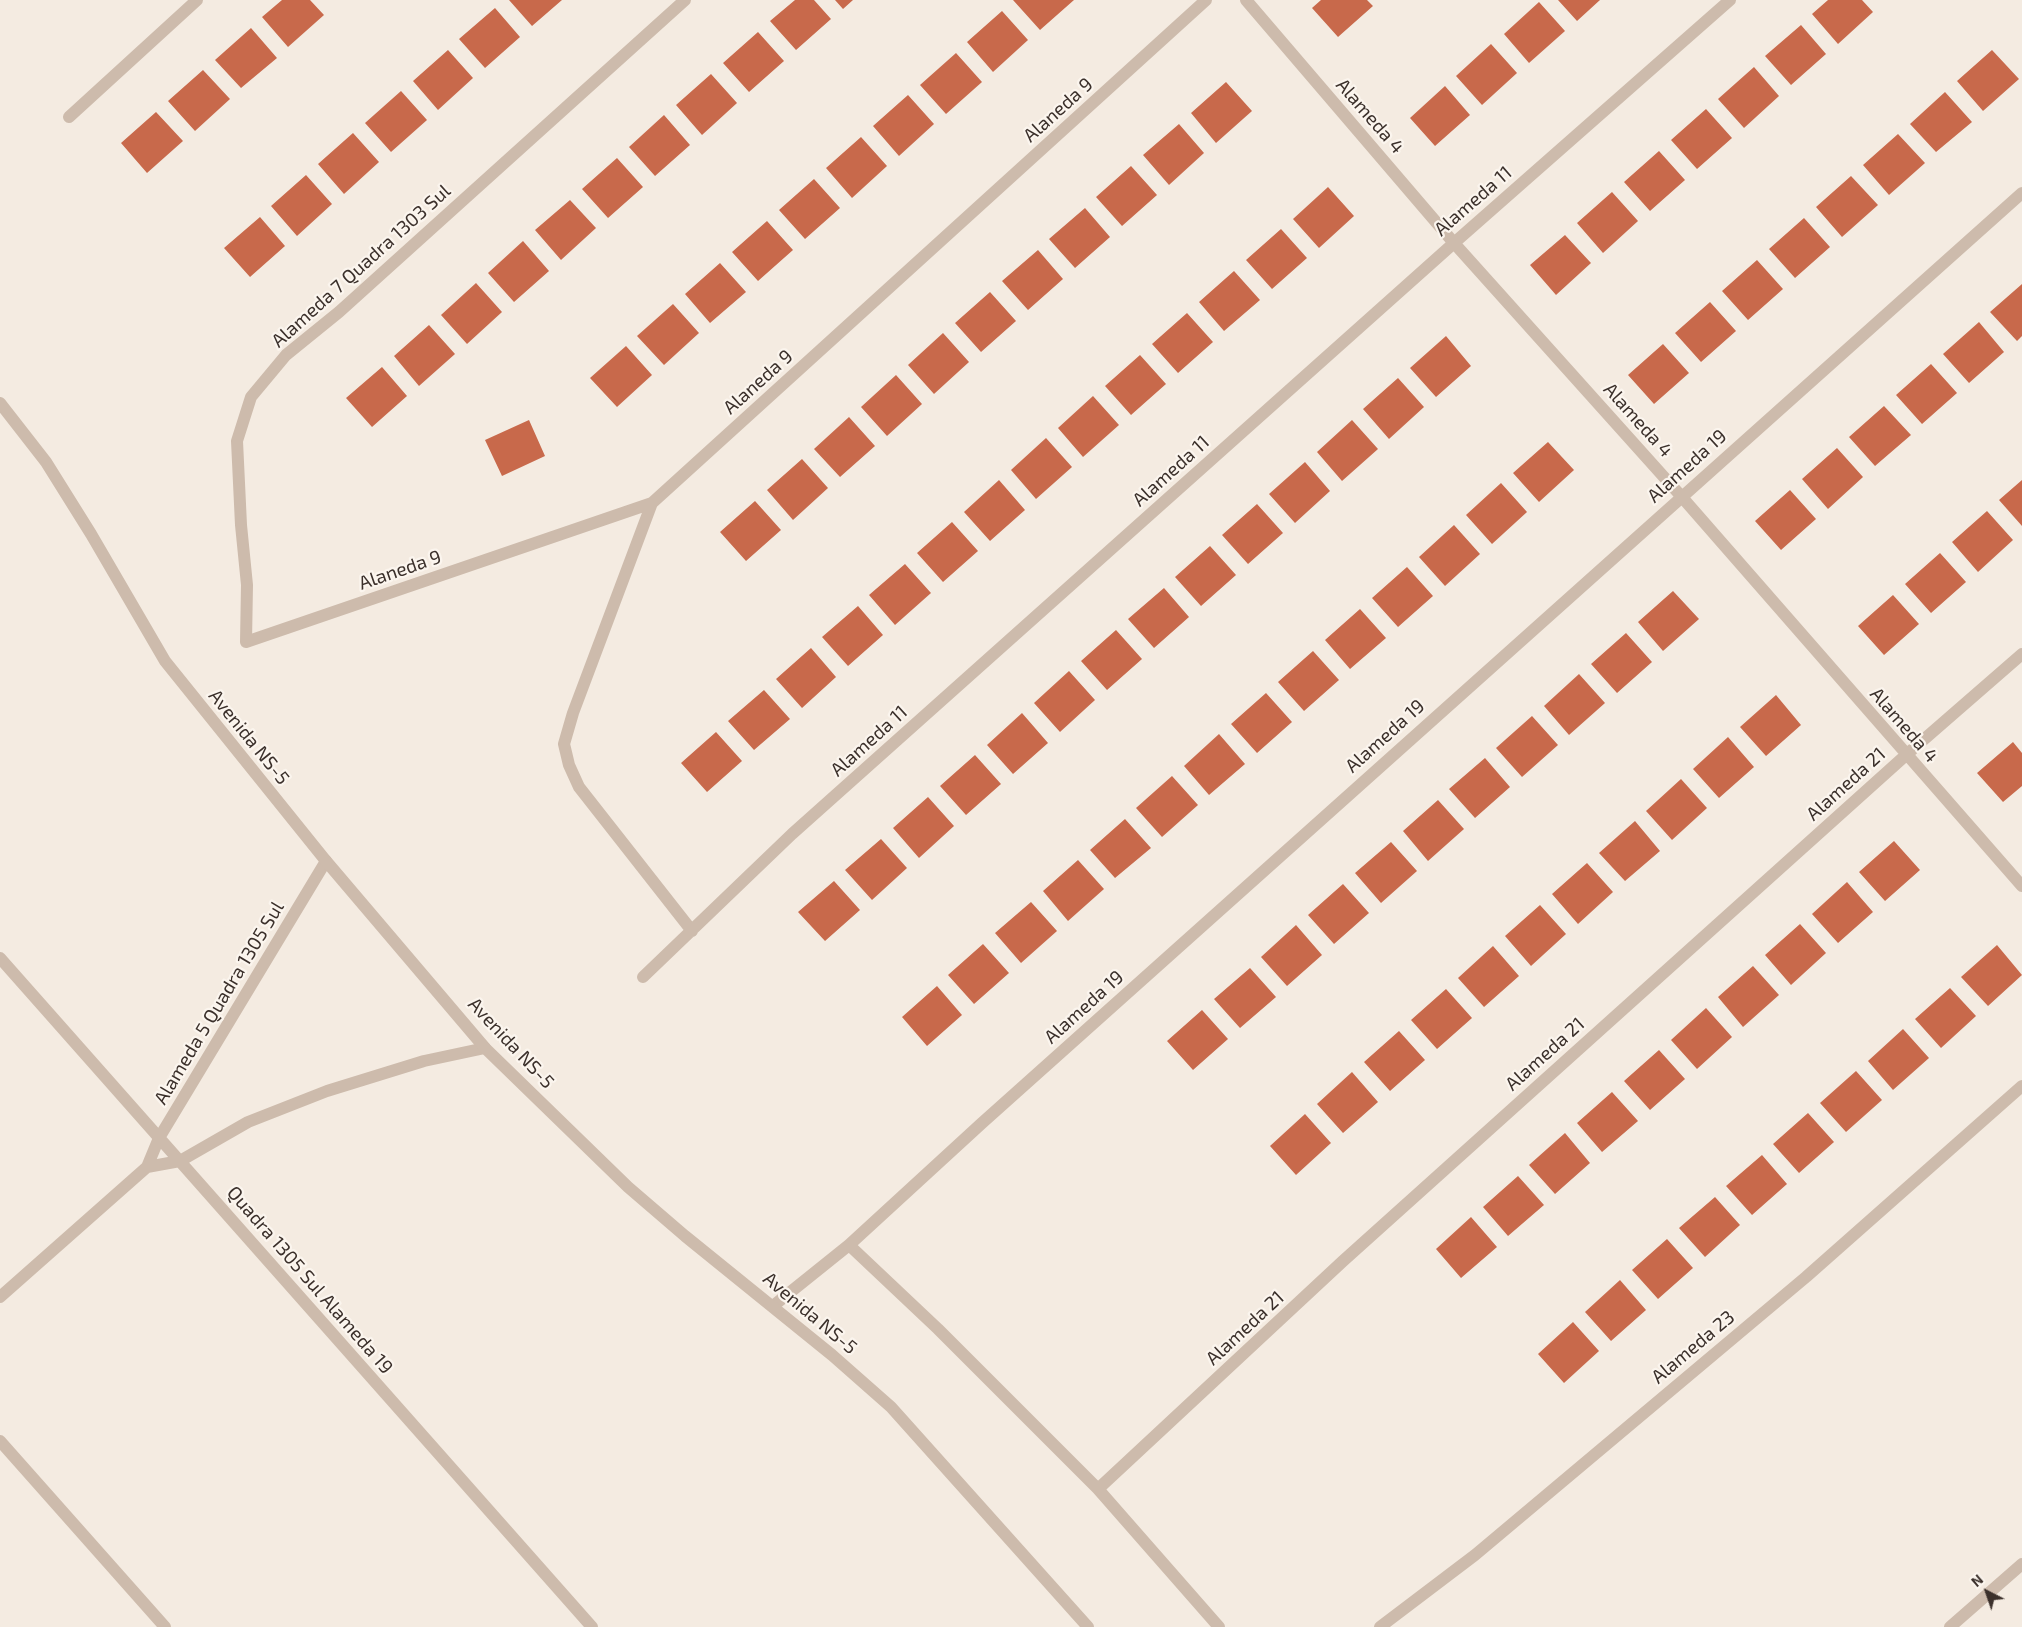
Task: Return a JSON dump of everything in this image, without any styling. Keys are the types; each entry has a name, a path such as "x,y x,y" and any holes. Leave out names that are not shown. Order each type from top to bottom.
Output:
{"street":[{"path":"69,117 197,0"},
{"name":"Alameda 7 Quadra 1303 Sul","path":"246,642 247,585 238,496 237,441 251,397 286,355 339,312 685,0"},
{"name":"Alaneda 9","path":"246,642 652,504 1206,0"},
{"name":"Alameda 4","path":"1246,0 1454,243 1681,496 2022,886"},
{"name":"Alameda 11","path":"643,976 792,834 1454,243 1730,0"},
{"name":"Alameda 19","path":"773,1306 850,1245 982,1123 2022,193"},
{"name":"Avenida NS-5","path":"0,403 51,470 91,534 165,661 326,861 486,1048 628,1187 685,1236 773,1306 891,1407 1088,1627"},
{"path":"652,504 573,713 564,744 569,765 579,786 692,931"},
{"name":"Alameda 21","path":"1098,1489 1351,1254 1906,755 2022,654"},
{"name":"Alameda 5 Quadra 1305 Sul","path":"0,1297 147,1166 160,1138 326,861"},
{"name":"Quadra 1305 Sul Alameda 19","path":"0,958 592,1627"},
{"path":"147,1166 180,1161 248,1122 327,1091 424,1061 486,1048"},
{"name":"Alameda 23","path":"1380,1627 1475,1555 1761,1315 2022,1086"},
{"path":"850,1245 938,1329 1098,1489 1219,1627"},
{"path":"0,1441 166,1627"},
{"path":"1950,1627 2022,1564"}],"building":[{"path":"282,0 310,0 324,15 288,47 262,17"},
{"path":"509,0 562,0 532,26"},
{"path":"795,0 814,0 831,19 796,50 770,21"},
{"path":"835,0 853,0 843,9"},
{"path":"1013,0 1074,0 1040,30"},
{"path":"1321,0 1367,0 1373,6 1338,37 1312,8"},
{"path":"1558,0 1600,0 1577,21"},
{"path":"1828,0 1862,0 1873,12 1838,44 1812,14"},
{"path":"1539,2 1565,31 1529,63 1504,34"},
{"path":"495,8 520,37 485,68 459,39"},
{"path":"1002,11 1028,40 993,72 967,42"},
{"path":"1801,25 1826,54 1791,85 1765,56"},
{"path":"251,28 277,58 241,88 215,60"},
{"path":"758,32 784,61 749,92 723,63"},
{"path":"1491,44 1517,73 1482,105 1456,76"},
{"path":"448,50 473,78 438,110 413,81"},
{"path":"1992,50 2019,79 1983,111 1957,81"},
{"path":"956,53 982,82 946,114 920,85"},
{"path":"1754,67 1779,96 1744,128 1718,99"},
{"path":"203,70 230,99 195,131 168,101"},
{"path":"711,74 737,103 702,135 676,105"},
{"path":"1226,82 1252,111 1216,143 1191,113"},
{"path":"1445,86 1470,115 1435,146 1410,118"},
{"path":"401,91 427,120 391,152 365,123"},
{"path":"1945,92 1972,122 1936,152 1910,124"},
{"path":"908,95 934,124 899,156 873,126"},
{"path":"1706,109 1732,138 1697,169 1671,140"},
{"path":"156,112 183,141 147,173 121,143"},
{"path":"664,115 690,145 655,176 629,147"},
{"path":"1179,124 1204,153 1169,185 1143,155"},
{"path":"353,133 379,162 344,194 318,164"},
{"path":"1898,134 1925,163 1889,195 1863,165"},
{"path":"861,137 887,166 852,198 826,168"},
{"path":"1659,151 1685,180 1650,211 1624,182"},
{"path":"617,158 643,187 608,218 582,189"},
{"path":"1131,166 1157,195 1122,226 1096,197"},
{"path":"306,175 332,204 297,236 271,206"},
{"path":"1851,176 1878,205 1842,237 1816,207"},
{"path":"814,179 840,208 805,239 779,210"},
{"path":"1328,187 1354,216 1319,248 1293,219"},
{"path":"1612,192 1638,221 1603,253 1577,223"},
{"path":"570,200 596,228 561,260 535,230"},
{"path":"1085,208 1110,237 1075,268 1049,239"},
{"path":"260,217 285,246 250,277 224,248"},
{"path":"1804,218 1830,247 1795,278 1769,249"},
{"path":"767,221 793,250 758,281 732,252"},
{"path":"1281,229 1307,258 1272,289 1246,260"},
{"path":"1565,235 1591,263 1556,295 1530,265"},
{"path":"523,241 549,271 514,302 488,273"},
{"path":"1038,250 1063,279 1028,310 1002,281"},
{"path":"1757,260 1783,289 1748,320 1722,291"},
{"path":"720,263 746,292 710,323 685,294"},
{"path":"1234,271 1260,300 1224,331 1199,302"},
{"path":"476,283 502,312 467,344 441,315"},
{"path":"2022,284 2022,336 2017,341 1990,312"},
{"path":"990,292 1016,321 981,352 955,323"},
{"path":"1710,302 1736,331 1701,362 1675,333"},
{"path":"673,304 699,333 664,365 637,336"},
{"path":"1187,313 1213,342 1178,373 1152,344"},
{"path":"1979,322 2004,352 1969,383 1943,354"},
{"path":"429,325 455,354 419,386 394,356"},
{"path":"943,333 969,362 934,394 908,365"},
{"path":"1446,336 1471,366 1436,397 1410,368"},
{"path":"1663,344 1689,373 1654,404 1628,375"},
{"path":"626,346 652,375 617,407 590,378"},
{"path":"1140,355 1166,384 1131,415 1105,386"},
{"path":"1931,364 1957,393 1922,424 1896,395"},
{"path":"382,367 407,396 372,427 346,398"},
{"path":"896,375 922,404 887,436 861,407"},
{"path":"1398,378 1424,407 1389,439 1363,409"},
{"path":"1093,396 1119,425 1083,457 1058,428"},
{"path":"1884,406 1911,435 1875,466 1849,437"},
{"path":"849,417 875,446 840,477 814,449"},
{"path":"529,420 545,456 502,476 485,440"},
{"path":"1352,420 1378,449 1342,481 1317,452"},
{"path":"1046,438 1072,467 1036,499 1011,470"},
{"path":"1548,442 1574,470 1539,502 1513,473"},
{"path":"1837,448 1863,477 1828,509 1802,479"},
{"path":"802,459 828,488 793,520 767,490"},
{"path":"1305,462 1330,491 1295,523 1269,494"},
{"path":"999,480 1025,510 990,541 964,512"},
{"path":"2022,480 2022,526 1999,500"},
{"path":"1501,483 1527,512 1492,544 1466,515"},
{"path":"1790,490 1816,519 1781,550 1755,521"},
{"path":"755,501 781,530 746,561 720,532"},
{"path":"1257,504 1283,533 1248,564 1222,535"},
{"path":"1987,511 2013,540 1978,572 1952,542"},
{"path":"952,522 978,551 943,582 917,553"},
{"path":"1454,525 1480,554 1445,586 1419,557"},
{"path":"1210,546 1236,575 1201,606 1175,577"},
{"path":"1940,553 1966,582 1931,613 1905,584"},
{"path":"905,564 931,593 895,625 869,595"},
{"path":"1407,567 1433,596 1398,627 1372,598"},
{"path":"1164,588 1189,617 1154,648 1128,619"},
{"path":"1673,591 1699,619 1663,651 1638,622"},
{"path":"1893,595 1919,624 1884,655 1858,626"},
{"path":"858,606 883,635 848,666 822,637"},
{"path":"1360,609 1386,638 1350,669 1325,640"},
{"path":"1116,630 1142,659 1107,690 1081,661"},
{"path":"1626,633 1652,662 1617,693 1591,664"},
{"path":"811,648 836,677 802,708 776,679"},
{"path":"1313,651 1339,680 1304,711 1278,682"},
{"path":"1069,671 1095,700 1060,732 1034,703"},
{"path":"1579,674 1605,703 1569,735 1544,706"},
{"path":"764,690 790,719 754,750 728,721"},
{"path":"1266,693 1292,722 1257,753 1231,724"},
{"path":"1776,695 1801,725 1766,756 1740,727"},
{"path":"1022,713 1048,743 1013,774 987,745"},
{"path":"1532,716 1558,745 1522,777 1496,748"},
{"path":"716,732 742,761 707,792 681,763"},
{"path":"1219,734 1245,764 1209,795 1184,766"},
{"path":"1728,737 1754,767 1719,798 1693,769"},
{"path":"2013,742 2022,753 2022,786 2003,802 1977,773"},
{"path":"975,755 1001,784 966,815 940,786"},
{"path":"1485,758 1510,787 1475,818 1449,789"},
{"path":"1172,776 1198,805 1162,837 1136,808"},
{"path":"1681,779 1707,808 1672,840 1646,811"},
{"path":"928,797 954,826 919,858 893,828"},
{"path":"1438,800 1464,829 1428,861 1403,831"},
{"path":"1125,819 1151,848 1115,878 1090,850"},
{"path":"1635,821 1660,851 1625,881 1599,853"},
{"path":"881,839 907,868 872,900 845,870"},
{"path":"1894,841 1920,870 1885,901 1859,872"},
{"path":"1391,842 1417,871 1381,903 1355,873"},
{"path":"1078,860 1104,889 1068,921 1043,891"},
{"path":"1587,863 1613,892 1578,924 1552,894"},
{"path":"834,881 860,910 825,941 798,912"},
{"path":"1847,882 1873,912 1838,943 1812,914"},
{"path":"1343,884 1369,913 1334,944 1308,915"},
{"path":"1031,902 1057,931 1021,963 995,933"},
{"path":"1540,905 1566,934 1531,966 1505,936"},
{"path":"1800,924 1826,953 1791,985 1765,955"},
{"path":"1296,925 1322,955 1287,986 1261,957"},
{"path":"983,944 1009,973 974,1004 948,975"},
{"path":"1997,945 2022,975 1988,1006 1961,977"},
{"path":"1493,946 1519,976 1484,1007 1458,978"},
{"path":"1753,966 1779,995 1743,1027 1718,997"},
{"path":"1250,968 1276,997 1240,1028 1214,999"},
{"path":"937,986 962,1015 927,1046 902,1017"},
{"path":"1950,988 1976,1016 1941,1048 1915,1019"},
{"path":"1446,989 1472,1018 1437,1049 1411,1020"},
{"path":"1706,1008 1732,1037 1697,1069 1671,1040"},
{"path":"1202,1010 1228,1039 1193,1070 1167,1041"},
{"path":"1903,1029 1929,1058 1893,1090 1868,1061"},
{"path":"1399,1031 1425,1060 1390,1091 1364,1062"},
{"path":"1659,1050 1685,1079 1650,1110 1624,1081"},
{"path":"1856,1071 1882,1100 1846,1132 1820,1103"},
{"path":"1352,1072 1378,1102 1343,1133 1317,1104"},
{"path":"1612,1092 1638,1121 1602,1152 1577,1123"},
{"path":"1808,1113 1834,1142 1799,1173 1773,1144"},
{"path":"1305,1114 1331,1143 1296,1175 1270,1146"},
{"path":"1565,1133 1590,1163 1555,1194 1529,1165"},
{"path":"1762,1155 1787,1184 1752,1215 1726,1186"},
{"path":"1518,1176 1544,1205 1508,1236 1483,1207"},
{"path":"1715,1197 1740,1225 1705,1257 1679,1228"},
{"path":"1471,1217 1497,1247 1461,1278 1436,1249"},
{"path":"1667,1239 1693,1268 1658,1299 1632,1270"},
{"path":"1620,1280 1646,1310 1611,1341 1585,1312"},
{"path":"1573,1322 1599,1351 1564,1383 1538,1354"}]}
